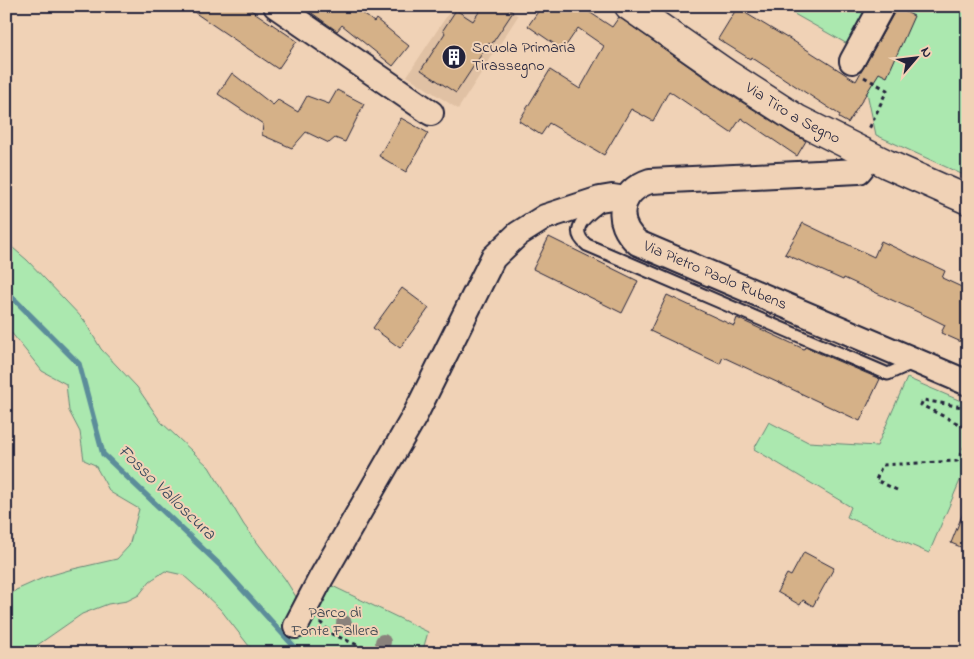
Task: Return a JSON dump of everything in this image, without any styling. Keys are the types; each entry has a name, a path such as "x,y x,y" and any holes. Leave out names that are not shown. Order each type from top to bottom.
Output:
{"main road":[{"name":"Via Tiro a Segno","path":"629,6 796,119 869,145 887,164 968,200"}],"street":[{"path":"276,6 431,113"},
{"path":"852,62 882,6"},
{"path":"301,617 321,578 414,417 492,258 518,234 545,217 600,198 619,198 650,181 859,171 869,145"},
{"name":"Via Pietro Paolo Rubens","path":"619,198 623,206 623,223 631,237 638,243 968,383"}],"lane":[{"path":"619,198 586,217 580,225 580,238 587,245 888,374 917,361"}],"path":[{"path":"852,62 850,69 887,90 869,145"},
{"path":"897,490 876,480 882,465 957,462 968,441 962,426 921,405 923,400 968,408"},
{"path":"301,617 332,634 376,653"}],"shaded area":[{"name":"Scuola Primaria Tirassegno","path":"449,6 505,6 518,16 458,109 407,76 452,8"}],"green space":[{"path":"780,6 968,7 968,177 876,135 858,50"},
{"name":"Parco di Fonte Fallera","path":"6,242 27,260 84,320 101,349 137,387 161,422 209,467 244,525 285,579 306,613 322,581 428,632 422,653 258,653 249,646 221,610 183,575 165,571 150,581 139,595 127,601 108,604 82,614 26,653 6,653 6,599 16,590 45,577 117,559 129,546 139,509 110,492 95,465 84,460 80,432 69,411 66,384 42,371 6,326"},
{"path":"907,378 968,404 968,462 929,553 847,517 851,507 754,449 769,422 808,442 877,446"}],"building":[{"path":"185,6 245,6 297,41 278,69"},
{"path":"302,6 353,6 374,22 376,19 409,46 393,66 342,25 337,31"},
{"name":"Scuola Primaria Tirassegno","path":"483,6 504,6 513,12 491,45 489,43 456,93 421,70 445,33 443,30 456,10 473,21"},
{"path":"542,6 580,6 612,27 619,17 718,87 806,141 797,156 741,118 731,133 669,91 653,121 631,109 604,155 549,123 541,135 519,121 550,70 580,89 604,46 578,28 563,50 528,26"},
{"path":"895,7 914,16 887,77 879,73 848,123 839,118 840,115 751,57 750,59 718,39 737,8 856,81 894,13"},
{"path":"232,73 273,105 278,100 298,112 307,96 329,104 337,90 364,104 345,142 335,138 329,143 306,132 292,148 262,135 263,124 218,94"},
{"path":"401,118 428,133 406,172 379,156"},
{"path":"803,223 874,257 881,241 945,271 942,278 968,290 968,345 941,333 945,325 931,318 844,278 843,280 785,254"},
{"path":"549,237 638,281 622,313 533,269"},
{"path":"402,288 429,308 400,348 373,328"},
{"path":"667,295 734,326 737,318 804,349 805,347 880,379 860,421 723,357 720,364 650,331"},
{"path":"968,503 968,550 951,543"},
{"path":"804,552 834,568 813,606 803,600 800,605 777,592 787,574 791,576"}],"waterway":[{"name":"Fosso Valloscura","path":"6,291 79,364 103,454 222,567 300,653"}],"place":[{"name":"Scuola Primaria Tirassegno","path":"454,57"}]}
